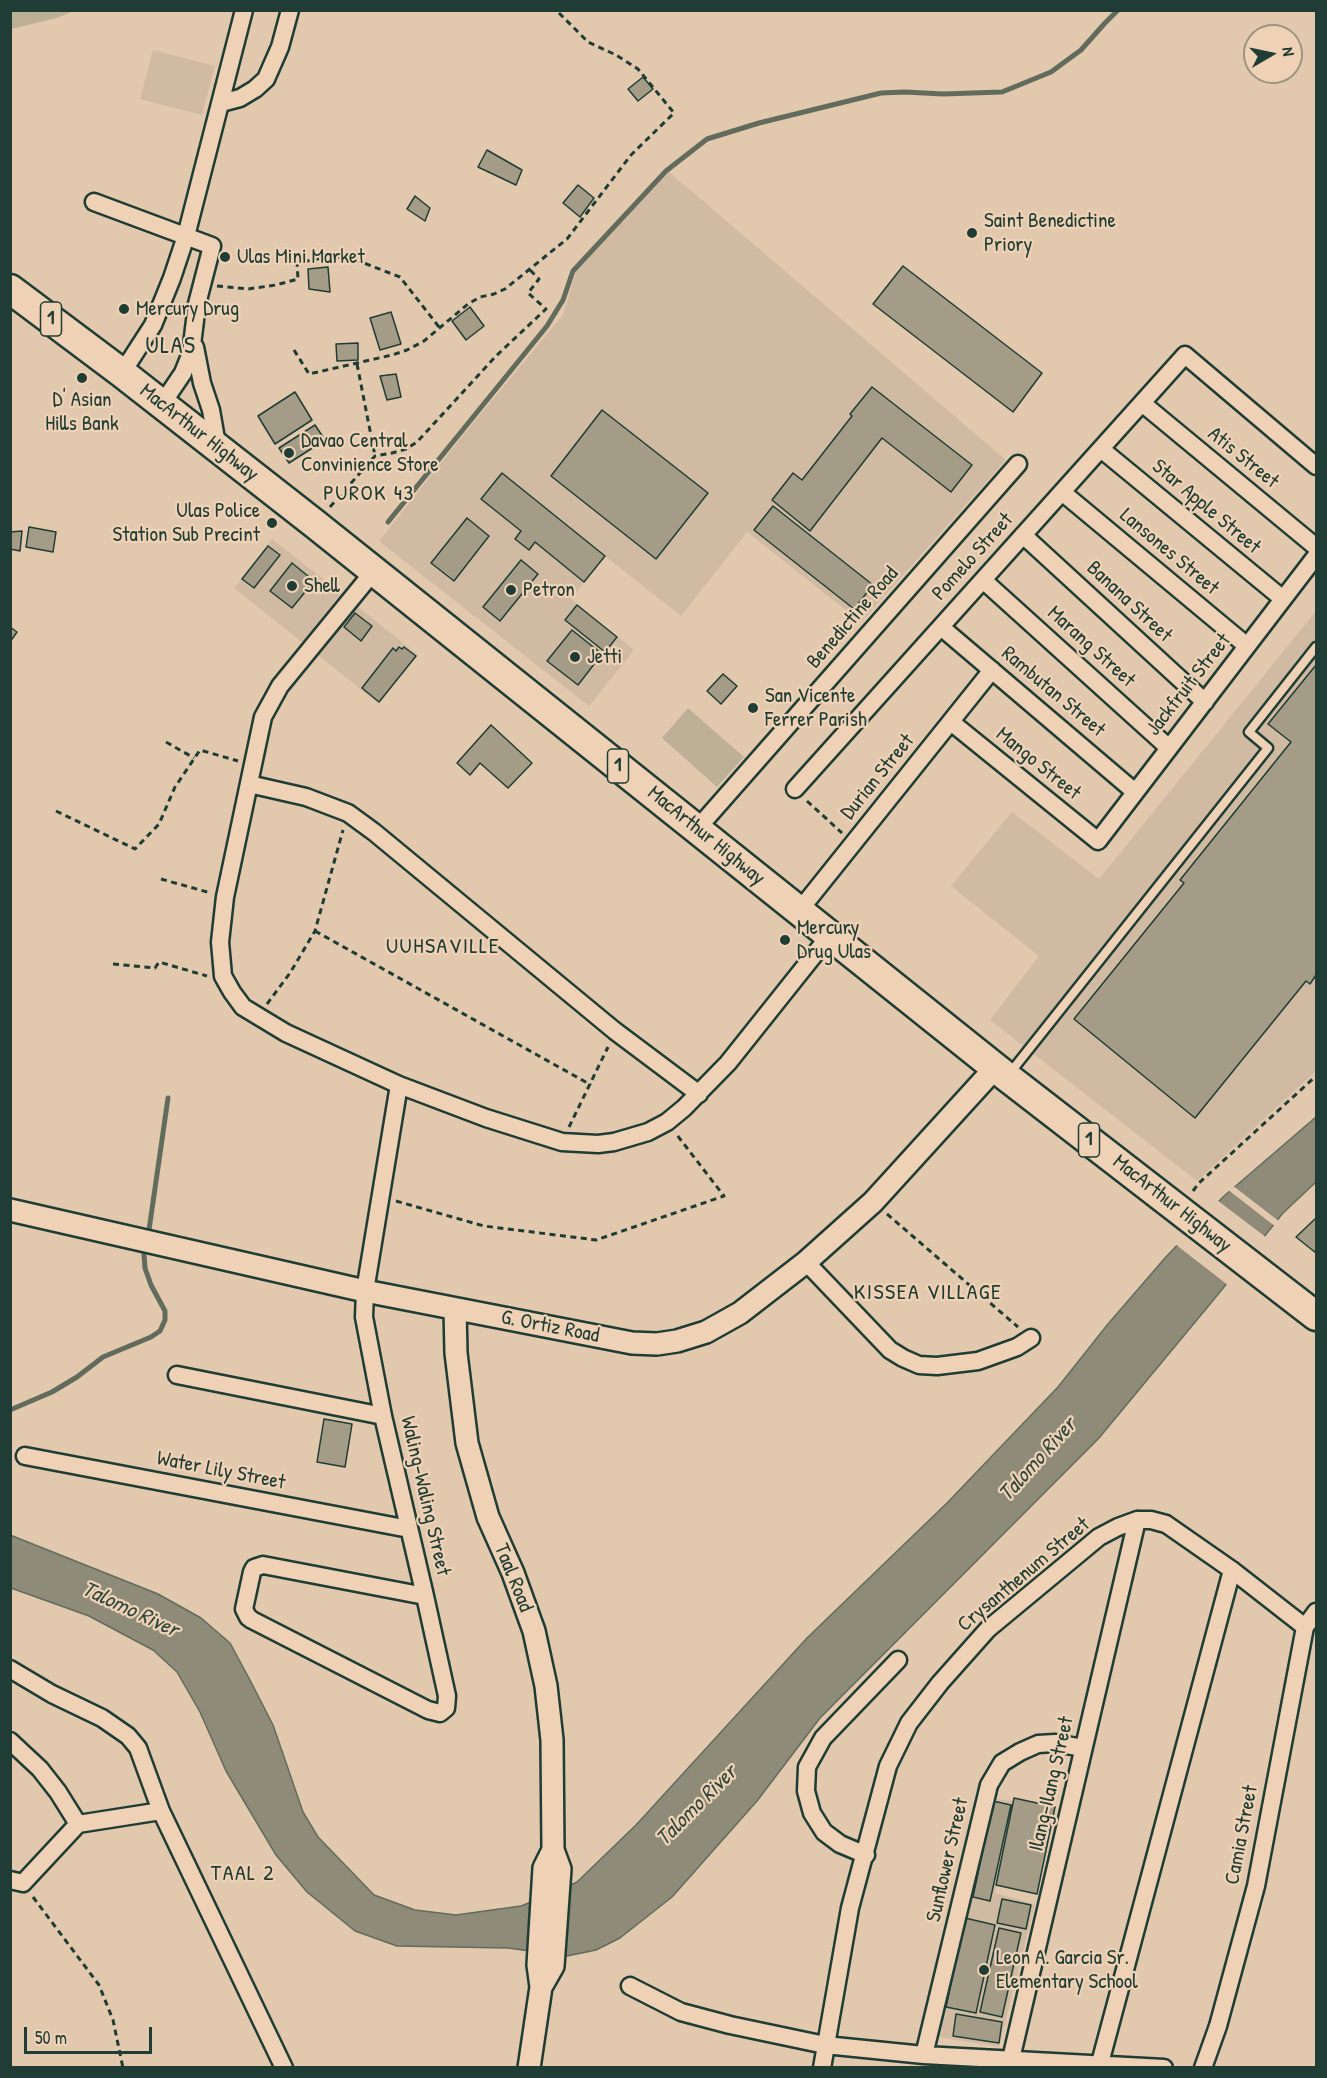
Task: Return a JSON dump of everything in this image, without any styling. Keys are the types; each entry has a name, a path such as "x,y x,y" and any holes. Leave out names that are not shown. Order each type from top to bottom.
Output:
{"highway":[{"name":"MacArthur Highway","path":"10,289 215,445 1001,1072 1317,1316"}],"street":[{"path":"122,373 153,325 186,236 244,10"},
{"path":"221,103 248,94 266,79 280,47 290,10"},
{"path":"94,202 212,246 201,284 189,362 162,404"},
{"path":"194,338 197,362 213,420 215,445"},
{"name":"Pomelo Street","path":"795,789 1185,355 1317,466"},
{"name":"Atis Street","path":"1142,403 1317,547"},
{"name":"Star Apple Street","path":"1101,448 1283,599"},
{"name":"Benedictine Road","path":"697,829 1018,464"},
{"name":"Lansones Street","path":"1062,492 1247,646"},
{"name":"Banana Street","path":"1023,535 1205,702"},
{"name":"Jackfruit Street","path":"1098,841 1317,556"},
{"path":"374,571 280,686 263,717 225,897 220,942 224,976 231,992 243,1007 285,1033 399,1085 486,1118 562,1142 579,1145 614,1142 648,1132 667,1122 699,1094 728,1063 830,935"},
{"name":"Marang Street","path":"983,580 1169,748"},
{"name":"Rambutan Street","path":"941,627 1135,792"},
{"name":"Durian Street","path":"799,911 992,670"},
{"name":"Mango Street","path":"951,722 1098,841"},
{"path":"249,784 306,797 348,813 615,1031 699,1094"},
{"name":"G. Ortiz Road","path":"10,1210 365,1291 632,1342 657,1344 677,1341 706,1332 741,1313 806,1262 873,1202 1001,1072"},
{"name":"Waling-Waling Street","path":"399,1085 363,1303 365,1331 383,1416 425,1596 447,1696 444,1711 435,1712 418,1705 252,1620 244,1609 252,1572 254,1568 263,1565 425,1596"},
{"path":"806,1262 890,1350 919,1365 938,1366 978,1362 1017,1347 1031,1338"},
{"name":"Taal Road","path":"456,1309 456,1353 467,1443 488,1517 513,1573 534,1631 546,1686 552,1740 552,1862 546,1966 529,2067"},
{"path":"177,1375 383,1416"},
{"name":"Water Lily Street","path":"25,1456 409,1529"},
{"path":"1137,1520 1151,1520 1166,1524 1232,1570 1305,1627"},
{"name":"Ilang-Ilang Street","path":"1011,2059 1137,1520"},
{"name":"Crysanthenum Street","path":"822,2067 850,1908 888,1766 909,1723 940,1683 988,1629 1099,1537 1137,1520"},
{"path":"1100,2063 1232,1570"},
{"name":"Camia Street","path":"1203,2067 1224,2006 1256,1886 1305,1627 1317,1612"},
{"path":"866,1854 840,1844 824,1832 812,1813 806,1791 807,1767 823,1738 898,1660"},
{"path":"10,1669 52,1694 102,1718 128,1736 138,1748 161,1811 284,2067"},
{"path":"10,1741 40,1769 78,1824"},
{"name":"Sunflower Street","path":"924,2055 989,1785 1002,1763 1038,1744 1055,1743 1083,1748"},
{"path":"17,1882 78,1824 161,1811"},
{"path":"630,1986 681,2012 825,2045 924,2055 1164,2067"}],"lane":[{"path":"1001,1072 1268,748 1249,732 1317,647"}],"path":[{"path":"294,350 309,374 407,350 468,304 480,297 506,289 567,238 631,155 674,112 638,69 616,55 588,42 556,10"},
{"path":"201,284 248,289 276,285 298,279 297,263 332,256 356,260 400,277 439,327"},
{"path":"315,524 375,456 392,453 417,442 496,356 546,309 528,293 540,279 530,270"},
{"path":"357,364 375,456"},
{"path":"166,742 194,758"},
{"path":"56,811 135,849 159,824 175,787 200,750 253,765"},
{"path":"795,789 854,843"},
{"path":"256,1016 290,974 315,931 348,813"},
{"path":"160,879 225,897"},
{"path":"315,931 591,1085"},
{"path":"113,964 155,968 159,962 209,976 224,976"},
{"path":"562,1142 615,1031"},
{"path":"1181,1210 1198,1183 1317,1076"},
{"path":"381,1196 484,1226 596,1240 724,1196 667,1122"},
{"path":"873,1202 1031,1338"},
{"path":"17,1882 99,1985 113,2020 123,2067"}],"shaded area":[{"path":"11,10 74,11 57,18 11,29"},
{"path":"153,50 215,66 202,115 140,99"},
{"path":"669,172 1006,460 861,622 747,532 681,616 605,556 571,599 634,650 589,706 379,541 563,315 576,272"},
{"path":"272,539 341,593 302,642 234,588"},
{"path":"357,606 418,655 379,704 318,655"},
{"path":"1316,611 1316,1071 1197,1181 990,1020 1039,956 951,886 1012,812 1099,879"},
{"path":"688,708 744,757 717,787 662,738"},
{"name":"Leon A. Garcia Sr. Elementary School","path":"993,1799 1012,1801 995,1893 1035,1904 999,2047 932,2036"}],"water":[{"name":"Talomo River","path":"1316,1117 1316,1182 1283,1213 1099,1438 820,1718 757,1801 672,1897 620,1938 596,1950 567,1956 508,1948 397,1946 355,1931 307,1892 276,1855 226,1771 200,1712 177,1672 153,1650 89,1616 11,1588 10,1535 158,1594 201,1618 230,1643 250,1680 273,1725 303,1812 318,1837 374,1895 415,1910 456,1915 521,1906 577,1882 636,1825 807,1638 947,1503 1058,1387 1165,1258 1223,1197"}],"pier":[{"path":"1232,1185 1280,1222 1276,1227 1227,1189"},
{"path":"1217,1200 1267,1238 1229,1286 1175,1244"}],"building":[{"path":"643,77 653,89 638,101 628,89"},
{"path":"487,150 522,170 516,185 478,167"},
{"path":"578,185 594,198 580,217 563,203"},
{"path":"415,196 430,208 425,221 407,209"},
{"path":"903,266 1042,373 1013,412 873,304"},
{"path":"328,267 330,292 309,289 308,269"},
{"path":"470,307 484,326 466,340 452,321"},
{"path":"391,312 401,344 380,350 370,318"},
{"path":"358,343 358,360 337,361 336,344"},
{"path":"396,374 401,397 387,400 380,376"},
{"path":"872,387 972,465 951,492 882,438 810,531 772,500 793,473 802,480"},
{"path":"295,392 312,420 275,444 258,416"},
{"path":"602,410 708,493 656,559 551,476"},
{"path":"315,425 325,440 289,463 279,448"},
{"path":"502,473 605,556 584,582 535,542 529,550 515,539 521,531 481,499"},
{"path":"773,506 873,585 854,609 754,530"},
{"path":"467,518 489,536 454,581 431,563"},
{"path":"29,527 56,532 53,552 26,547"},
{"path":"22,531 20,551 10,549 10,532"},
{"path":"268,546 280,555 254,588 242,579"},
{"name":"Petron","path":"521,560 538,574 500,621 483,607"},
{"path":"292,563 314,581 292,608 270,591"},
{"path":"577,605 617,637 605,652 565,620"},
{"path":"355,613 372,626 361,641 344,627"},
{"path":"10,627 17,632 10,642"},
{"name":"Jetti","path":"572,630 602,654 578,685 547,661"},
{"path":"399,647 402,649 404,647 416,656 379,702 362,688 393,648 396,651"},
{"path":"1316,665 1316,975 1310,984 1306,981 1195,1118 1074,1019 1184,883 1180,880 1291,742 1268,724"},
{"path":"723,674 737,686 721,704 707,691"},
{"path":"491,725 532,763 508,788 480,763 470,775 457,763"},
{"path":"1316,1218 1316,1253 1296,1237"},
{"path":"324,1419 352,1424 345,1467 317,1462"},
{"path":"1014,1798 1055,1807 1037,1894 996,1885"},
{"path":"993,1801 1011,1805 990,1901 973,1897"},
{"path":"1002,1899 1031,1905 1026,1929 997,1923"},
{"path":"965,1918 995,1925 976,2013 946,2007"},
{"path":"999,1928 1021,1933 1002,2017 980,2012"},
{"path":"956,2014 1002,2022 999,2043 953,2036"}],"waterway":[{"path":"388,522 547,326 563,300 573,271 666,171 707,139 759,123 881,93 1002,92 1051,72 1081,50 1118,10"},
{"path":"149,1230 168,1098"},
{"path":"10,1410 52,1392 103,1357 160,1331 165,1320 165,1311 151,1285 145,1268 144,1255"}],"place":[{"name":"Saint Benedictine Priory","path":"972,233"},
{"name":"Ulas Mini Market","path":"225,257"},
{"name":"Mercury Drug","path":"124,309"},
{"name":"D' Asian Hills Bank","path":"82,378"},
{"name":"Davao Central Convinience Store","path":"289,453"},
{"name":"Ulas Police Station Sub Precint","path":"272,523"},
{"name":"Shell","path":"292,586"},
{"name":"Petron","path":"511,590"},
{"name":"Jetti","path":"575,657"},
{"name":"San Vicente Ferrer Parish","path":"753,708"},
{"name":"Mercury Drug Ulas","path":"785,940"},
{"name":"Leon A. Garcia Sr. Elementary School","path":"984,1970"}],"district":[{"name":"ULAS","path":"171,347"},
{"name":"PUROK 43","path":"369,494"},
{"name":"UUHSAVILLE","path":"443,947"},
{"name":"KISSEA VILLAGE","path":"928,1293"},
{"name":"TAAL 2","path":"243,1874"}]}
